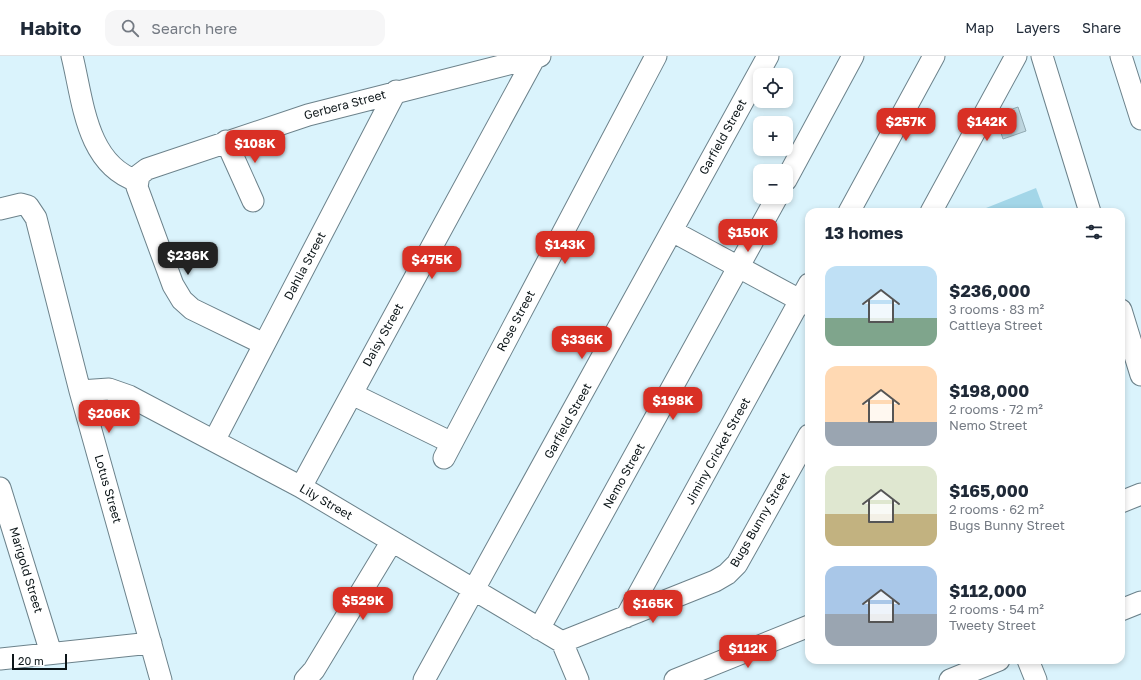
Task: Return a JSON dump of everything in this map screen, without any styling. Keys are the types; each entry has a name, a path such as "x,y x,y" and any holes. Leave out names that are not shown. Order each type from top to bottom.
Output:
{"street":[{"path":"72,56 91,132 96,145 102,155 119,172 137,181 137,187 174,285 182,300 192,309 264,344"},
{"name":"Rose Street","path":"352,394 448,451 656,56"},
{"name":"Garfield Street","path":"424,680 475,590 768,56"},
{"path":"793,167 853,56"},
{"path":"851,208 934,56"},
{"path":"933,208 1016,56"},
{"path":"1042,56 1089,208"},
{"path":"1121,56 1141,119"},
{"name":"Gerbera Street","path":"137,181 139,175 147,169 226,141 308,115 396,91 537,57"},
{"name":"Daisy Street","path":"301,487 537,57"},
{"name":"Dahlia Street","path":"214,441 396,91"},
{"path":"226,141 253,201"},
{"name":"Lotus Street","path":"0,209 21,204 28,206 36,218 80,391 161,680"},
{"name":"Nemo Street","path":"540,629 773,204"},
{"path":"672,231 739,267 805,297"},
{"name":"Jiminy Cricket Street","path":"626,617 805,299"},
{"path":"1125,323 1141,375"},
{"name":"Lily Street","path":"80,391 96,389 118,392 214,441 301,487 562,642"},
{"name":"Bugs Bunny Street","path":"562,642 715,581 732,570 737,564 805,441"},
{"name":"Marigold Street","path":"0,488 51,653"},
{"path":"1125,500 1141,494"},
{"path":"305,680 314,670 392,541"},
{"path":"1125,608 1141,602"},
{"path":"675,680 805,628"},
{"path":"562,642 578,680"},
{"path":"0,660 51,653 151,643"},
{"path":"950,680 989,664"},
{"path":"1030,664 1036,680"}],"shaded area":[{"path":"1036,188 1044,208 986,208"}],"building":[{"path":"1018,107 1026,131 1003,139 995,115"}]}
